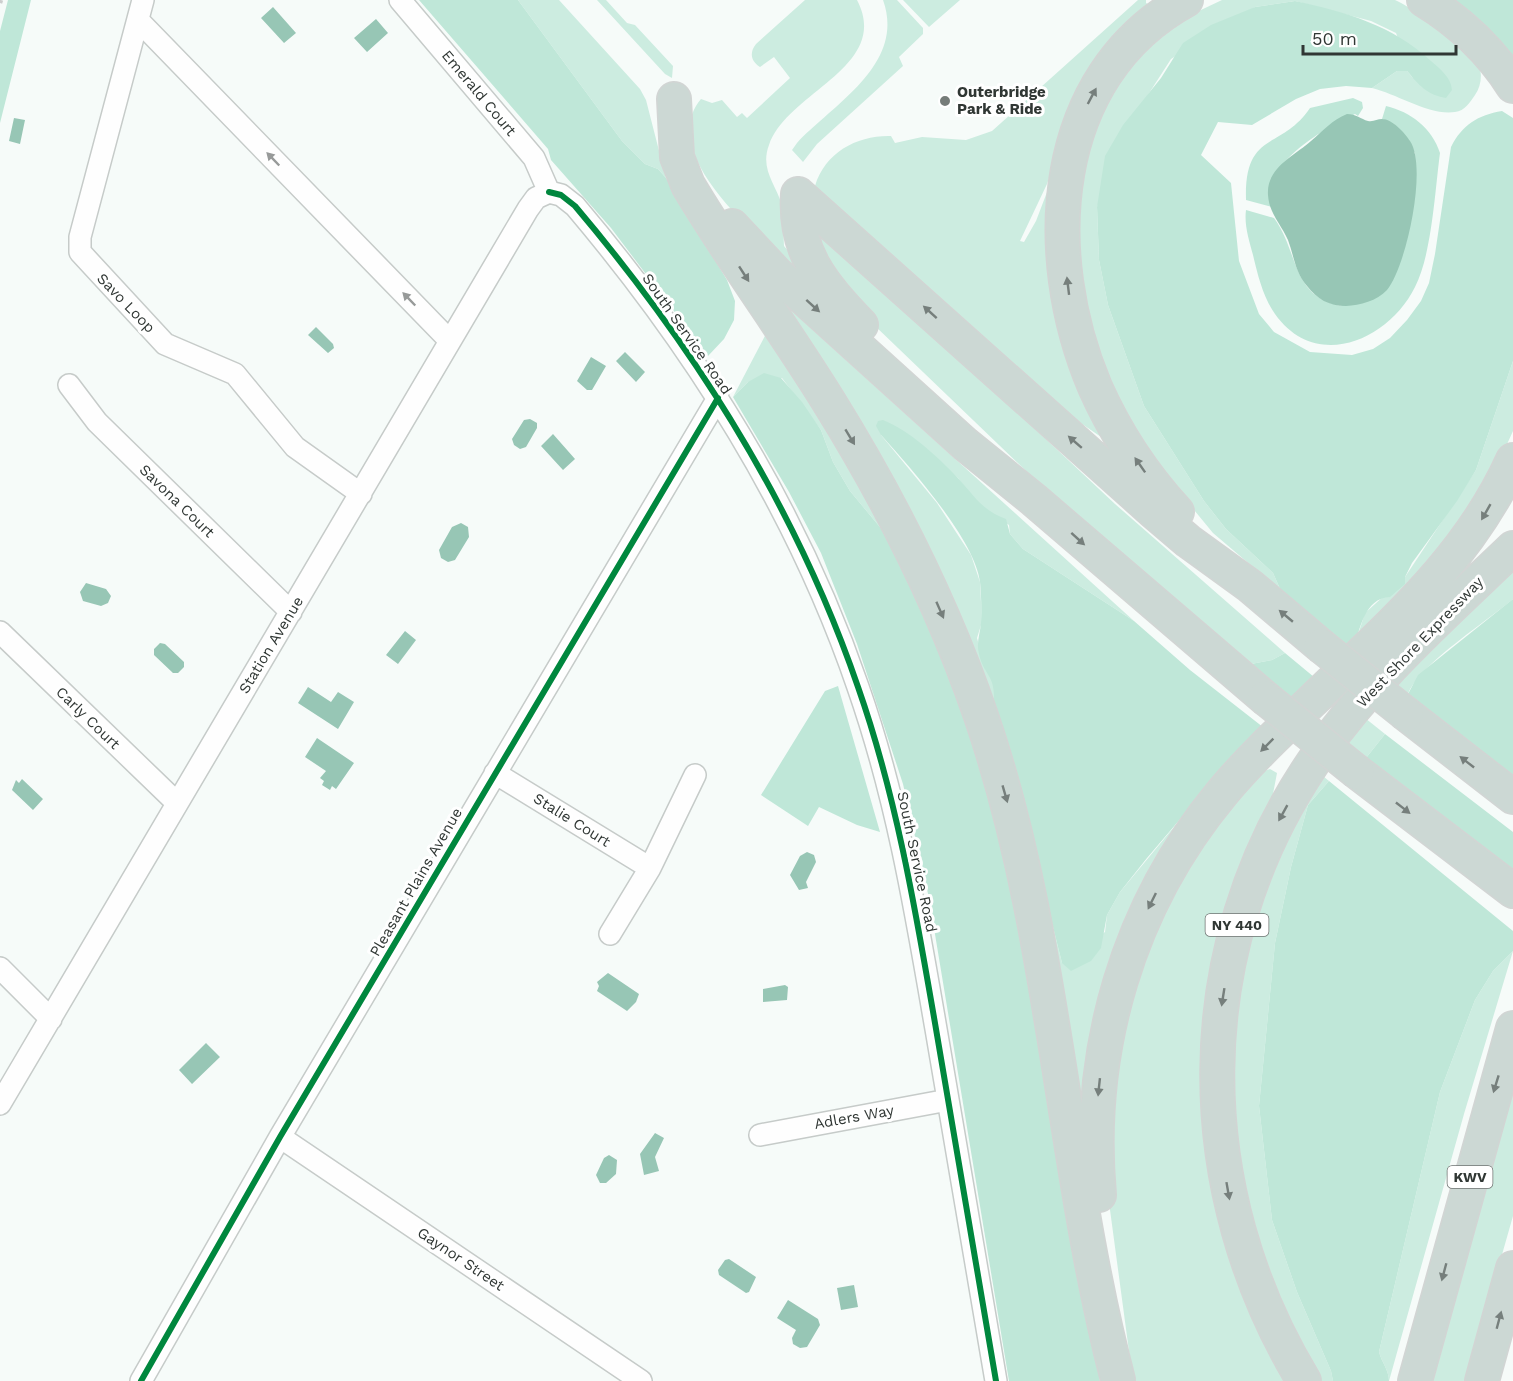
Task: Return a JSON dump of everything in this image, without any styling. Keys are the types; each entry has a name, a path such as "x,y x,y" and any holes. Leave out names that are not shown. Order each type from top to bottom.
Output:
{"highway":[{"path":"1186,0 1150,25 1124,51 1099,84 1082,117 1066,177 1062,228 1065,262 1079,342 1095,387 1117,429 1171,506 1250,586"},
{"path":"1424,0 1453,19 1473,37 1513,86"},
{"path":"1118,1381 1098,1303 1026,883 1007,801 981,717 943,617 891,508 828,400 688,185 677,157 675,114 702,186 739,235 776,273 965,444 1034,500 1265,698 1510,889"},
{"path":"1034,500 973,434 877,341 820,279 803,247 798,221 798,194 1188,541 1250,586 1321,646 1513,797"},
{"path":"1118,1381 1098,1191 1096,1129 1099,1081 1108,1026 1120,979 1136,936 1178,852 1222,793 1255,756 1434,582 1482,519 1513,460"},
{"name":"West Shore Expressway","path":"1304,1381 1259,1296 1237,1232 1227,1185 1217,1100 1218,1057 1221,1006 1234,935 1267,844 1312,763 1378,681 1513,548"},
{"name":"KWV","path":"1415,1381 1513,1028"},
{"path":"1483,1377 1513,1268"}],"street":[{"name":"Emerald Court","path":"400,0 534,158 549,192"},
{"name":"Savo Loop","path":"141,10 450,341"},
{"name":"Savo Loop","path":"141,10 80,237 80,252 165,344 235,374 295,447 361,494"},
{"name":"Station Avenue","path":"0,1104 528,210 536,198 549,192"},
{"name":"South Service Road","path":"549,192 561,195 575,206 623,264 674,332 718,398 799,543 832,617 858,687 898,825 996,1381"},
{"name":"Savona Court","path":"69,385 97,422 291,612"},
{"name":"Pleasant Plains Avenue","path":"141,1381 280,1137 718,398"},
{"name":"Carly Court","path":"0,632 177,804"},
{"name":"Stalie Court","path":"495,772 650,868"},
{"path":"610,934 650,868 695,776"},
{"path":"0,968 51,1019"},
{"name":"Adlers Way","path":"760,1135 948,1100"},
{"name":"Gaynor Street","path":"280,1137 641,1381"}],"shaded area":[{"path":"8,0 31,0 0,123 0,31"},
{"path":"419,0 518,0 622,141 645,164 658,169 666,178 727,280 735,301 734,320 724,339 708,356 611,228 551,160 548,149"},
{"path":"518,0 559,0 640,89 646,100 666,178 658,169 645,164 622,141"},
{"path":"597,0 606,0 627,23 635,25 673,66 672,78 665,74"},
{"path":"805,0 857,0 864,23 861,43 849,61 833,78 795,109 779,126 769,145 767,169 782,205 784,246 791,254 801,275 741,220 720,196 702,171 692,146 690,121 701,99 712,103 722,100 737,117 742,113 747,118 790,78 774,57 760,67 753,59 752,51 756,44"},
{"path":"883,0 897,0 923,28 923,34 899,57 903,66 817,144 803,162 792,150 797,143 847,97 876,63 884,44 887,23"},
{"path":"903,0 960,0 929,27"},
{"path":"1138,0 1146,0 1146,3 1153,7 1058,152 1047,184 1020,241 1024,242 1036,221 1052,179 1104,439 1069,415 815,190 815,186 826,164 844,148 855,142 879,136 891,136 895,143 922,137 966,140 992,131"},
{"path":"1222,0 1395,0 1458,41 1477,60 1481,80 1478,91 1459,111 1445,112 1424,108 1372,88 1397,71 1407,71 1413,78 1396,33 1371,21 1295,1 1255,7 1171,59 1144,101 1097,207 1099,260 1108,305 1144,406 1204,501 1226,529 1273,573 1281,591 1213,533 1157,465 1115,401 1082,301 1077,224 1083,156 1106,101 1129,66 1157,37 1184,18"},
{"path":"1445,0 1513,0 1513,65"},
{"path":"1295,1 1350,15 1400,38 1441,70 1450,81 1452,90 1446,98 1439,97 1424,89 1407,71 1397,71 1372,88 1346,86 1320,89 1296,99 1252,125 1218,122 1201,155 1231,183 1239,261 1259,314 1274,332 1310,352 1352,355 1373,349 1390,338 1407,320 1421,301 1429,283 1451,147 1455,139 1472,122 1485,115 1502,111 1513,118 1513,361 1476,470 1457,501 1412,563 1405,577 1405,584 1390,597 1374,603 1364,616 1353,650 1281,591 1273,573 1226,529 1204,501 1144,406 1108,305 1099,260 1097,207 1105,156 1123,125 1161,78 1183,43 1211,25 1255,7"},
{"path":"273,7 296,33 284,43 261,18"},
{"path":"376,19 388,33 367,52 354,38"},
{"path":"1353,98 1362,102 1363,108 1358,116 1355,114 1327,129 1297,150 1284,163 1274,177 1270,192 1272,207 1246,200 1247,178 1251,162 1258,151 1287,131 1310,108"},
{"path":"1386,106 1404,112 1419,122 1432,136 1440,153 1429,240 1421,273 1403,306 1388,322 1370,334 1351,342 1330,345 1311,342 1292,332 1275,314 1267,301 1248,238 1246,210 1274,218 1282,231 1304,283 1325,301 1341,306 1406,243 1416,179 1415,153 1394,124 1382,119"},
{"path":"1347,114 1368,121 1380,119 1390,121 1398,127 1410,141 1415,154 1417,172 1412,217 1401,261 1394,278 1387,290 1373,300 1346,306 1324,301 1315,295 1303,281 1268,195 1271,177 1276,170 1332,122"},
{"path":"14,118 25,120 20,144 9,141"},
{"path":"817,224 1115,504 1285,653 1272,660 1251,664 1073,516 873,324 819,266"},
{"path":"791,310 1134,621 1023,549 1010,534 1009,525 977,503 958,478 906,433 881,435 937,503 971,555 980,582 982,622 977,638 986,670 995,683 997,715 783,317"},
{"path":"316,327 333,344 334,348 328,353 308,335"},
{"path":"767,332 847,457 884,532 850,491 833,462 821,430 782,378 748,382 733,397"},
{"path":"625,352 645,372 636,382 616,361"},
{"path":"591,357 606,366 592,390 587,390 577,381"},
{"path":"1513,361 1513,431 1483,497 1353,650 1365,613 1405,577 1476,470"},
{"path":"764,373 781,378 802,402 821,430 833,462 850,491 884,532 904,567 951,676 1001,832 1040,1034 1100,1381 1009,1381 929,898 903,784 857,644 821,553 789,492 733,397 748,382"},
{"path":"530,419 537,423 537,428 526,447 520,449 514,445 512,439 524,420"},
{"path":"883,420 923,445 984,507 1006,519 1010,534 1023,549 1134,621 1190,670 1268,731 1193,804 1147,858 1120,892 1107,915 1101,948 1091,961 1071,971 1062,963 1047,903 1033,866 994,701 993,685 979,654 981,596 976,565 940,505 881,435 876,426 878,421"},
{"path":"553,434 575,459 563,470 541,446"},
{"path":"461,523 468,527 469,537 455,560 448,562 441,558 439,550 452,527"},
{"path":"1513,562 1513,599 1439,657 1415,682 1408,694 1394,683"},
{"path":"86,583 106,589 111,596 108,603 101,606 83,601 80,592"},
{"path":"1513,599 1513,777 1408,694 1418,675"},
{"path":"405,631 416,640 398,664 386,655"},
{"path":"160,643 165,644 184,662 184,667 178,673 173,673 154,655 154,649"},
{"path":"1285,653 1320,682 1298,703 1251,664 1272,660"},
{"path":"838,686 880,832 857,825 819,807 808,826 761,795 825,691"},
{"path":"308,687 331,702 338,692 354,702 338,729 298,703"},
{"path":"1360,714 1385,734 1366,758 1343,739"},
{"path":"1385,734 1513,832 1513,871 1366,758"},
{"path":"317,738 354,763 336,789 332,786 330,790 322,785 324,781 320,778 326,771 305,757"},
{"path":"1270,769 1277,773 1272,799 1245,857 1205,1129 1212,1182 1232,1262 1263,1339 1287,1381 1133,1381 1106,1180 1105,1143 1128,984 1203,834 1261,772"},
{"path":"1226,771 1171,847 1086,1137 1033,866 1047,903 1062,963 1105,932 1107,915 1120,892 1193,804"},
{"path":"1318,772 1329,781 1308,805 1291,867 1275,943 1259,1106 1272,1220 1297,1292 1331,1371 1333,1381 1317,1381 1267,1287 1229,1116 1234,997 1263,884"},
{"path":"22,779 43,799 33,810 12,790 16,780 19,783"},
{"path":"1329,781 1513,931 1513,951 1493,971 1475,1000 1440,1092 1379,1352 1389,1381 1333,1381 1331,1371 1297,1292 1272,1220 1259,1106 1275,943 1291,867 1308,805"},
{"path":"807,852 814,855 816,862 806,882 808,888 799,890 790,875 800,856"},
{"path":"1513,951 1464,1114 1389,1381 1379,1352 1440,1092 1475,1000 1493,971"},
{"path":"608,973 639,994 636,1002 627,1011 597,991 599,986 597,982"},
{"path":"785,985 788,987 787,1000 763,1002 763,989"},
{"path":"206,1043 220,1057 192,1084 179,1070"},
{"path":"1513,1075 1513,1216 1466,1381 1431,1381"},
{"path":"655,1133 664,1138 655,1157 659,1171 644,1175 640,1154"},
{"path":"609,1155 617,1160 616,1174 606,1183 600,1183 596,1175 604,1158"},
{"path":"729,1259 756,1277 749,1292 746,1293 719,1275 718,1270 725,1260"},
{"path":"854,1285 858,1307 841,1310 837,1288"},
{"path":"788,1300 818,1319 820,1325 807,1347 800,1348 793,1344 792,1338 796,1330 777,1318"}],"cycle path":[{"path":"549,192 561,195 575,206 619,260 662,316 739,433 774,494 805,557 858,687 895,813 913,899 996,1381"},
{"path":"141,1381 280,1137 718,398"}],"place":[{"name":"Outerbridge Park & Ride","path":"945,101"}]}
